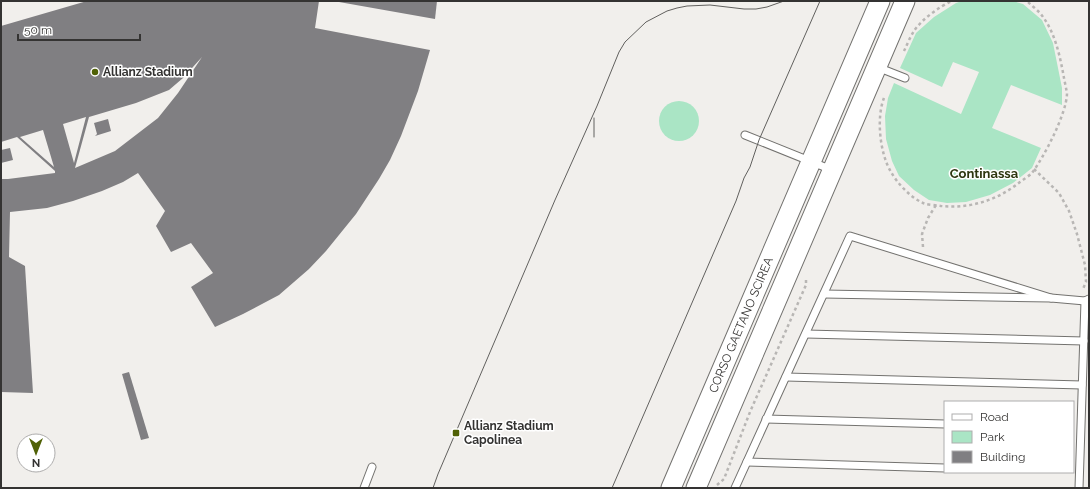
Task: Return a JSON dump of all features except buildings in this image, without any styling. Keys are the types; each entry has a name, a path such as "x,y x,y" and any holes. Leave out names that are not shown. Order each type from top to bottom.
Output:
{"street":[{"name":"CORSO GAETANO SCIREA","path":"671,488 880,1"},
{"name":"CORSO GAETANO SCIREA","path":"696,488 833,171 886,70 905,1"}],"lane":[{"path":"886,70 905,78"},
{"path":"745,135 833,171"},
{"path":"735,488 850,236 1052,298"},
{"path":"824,294 1052,298 1084,300 1081,426 1076,471 1079,488"},
{"path":"806,334 1084,341"},
{"path":"786,377 1082,385"},
{"path":"766,419 944,424"},
{"path":"1074,426 1081,426"},
{"path":"747,462 944,468"},
{"path":"364,488 372,467"}],"path":[{"path":"952,1 934,11 920,24 886,70 880,122 880,141 888,167 896,180 911,194 924,203 951,207 972,205 992,199 1014,187 1032,174 1048,149 1064,110 1067,94 1056,43 1048,24 1040,13 1027,1"},
{"path":"1034,169 1059,193 1069,211 1085,265 1086,282 1084,300"},
{"path":"924,259 922,234 928,218 936,205"}],"green space":[{"path":"962,1 1013,1 1023,4 1042,20 1053,43 1062,88 1062,105 1011,85 992,128 1041,148 1032,168 1013,183 990,195 966,202 947,203 929,200 914,190 899,176 892,161 886,139 885,116 888,98 894,83 961,114 979,72 953,62 942,87 900,68 916,33 934,17 956,3"},
{"path":"679,101 693,107 699,121 693,135 679,141 665,135 659,121 665,107"}],"tram line":[{"path":"433,488 555,200 597,106 619,52 625,42 646,22 667,11 677,8 710,5 756,9 784,1"},
{"path":"612,488 736,201 759,140 820,1"},
{"path":"594,118 594,137"}],"place":[{"name":"Allianz Stadium","path":"95,72"},
{"name":"Allianz Stadium Capolinea","path":"456,433"}],"district":[{"name":"Continassa","path":"984,173"}]}
